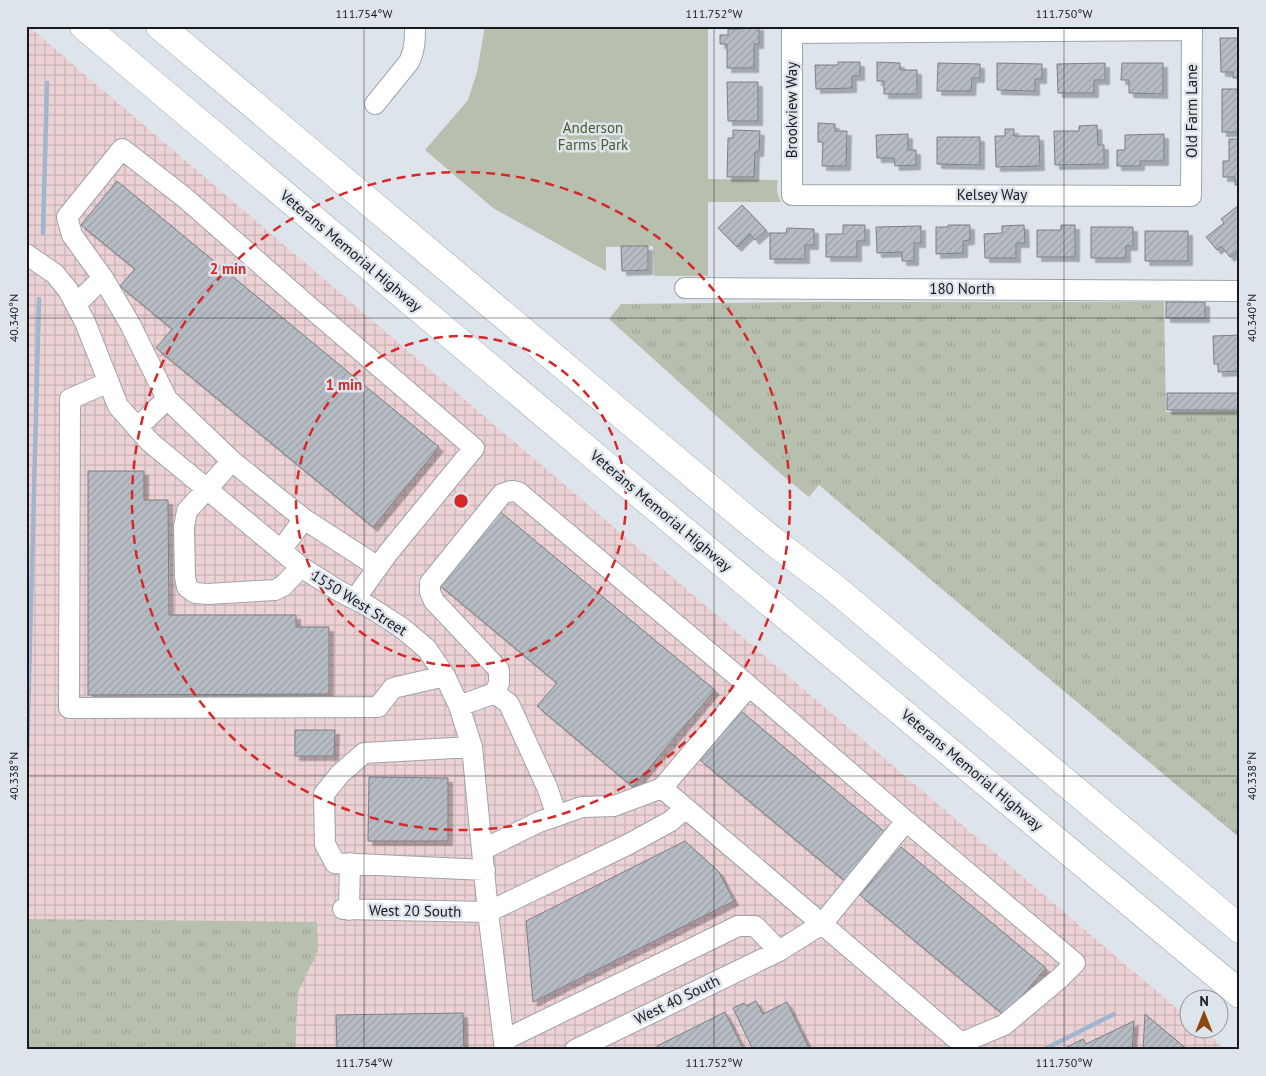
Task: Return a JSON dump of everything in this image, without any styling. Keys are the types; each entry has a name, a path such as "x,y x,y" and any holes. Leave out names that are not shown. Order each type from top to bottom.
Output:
{"highway":[{"name":"Veterans Memorial Highway","path":"84,26 611,470 1240,994"},
{"path":"160,26 773,541 839,592 1240,929"}],"street":[{"path":"375,104 410,62 415,44 415,26"},
{"path":"792,30 1192,28"},
{"name":"Old Farm Lane","path":"1191,196 1192,28"},
{"name":"Brookview Way","path":"792,30 792,194"},
{"path":"355,599 378,567 388,553 474,448 184,197 122,149 67,216 72,235 103,278 130,324 167,399 232,461 304,519 378,567"},
{"name":"Kelsey Way","path":"792,194 1191,196"},
{"name":"1550 West Street","path":"26,254 55,274 68,290 85,322 118,406 150,442 301,567 402,628 427,650 445,676 459,706 472,747 488,912 504,1045"},
{"path":"76,304 103,278"},
{"name":"180 North","path":"685,288 1240,291"},
{"path":"109,382 70,399 69,708 378,707 393,688 445,676"},
{"path":"137,428 167,399"},
{"path":"232,461 187,511 184,527 187,588 195,593 208,594 275,590 283,586 301,567"},
{"path":"459,706 495,693 499,683 499,670 434,601 430,592 430,583 502,494 511,491 518,492 1075,963 1004,1025 961,1043 662,788"},
{"path":"281,550 304,519"},
{"path":"472,747 364,753 340,774 324,794 325,844 335,863 483,860 539,822 582,807 614,806 662,788 749,686"},
{"path":"495,693 509,704 548,787 557,816"},
{"path":"488,912 627,845 671,821 685,808"},
{"name":"West 40 South","path":"575,1050 778,951 822,924 906,821"},
{"name":"West 20 South","path":"350,863 346,910 488,912"},
{"path":"504,1045 738,926 755,926 778,951"}],"shaded area":[{"path":"26,26 28,26 1178,1009 1178,1038 1212,1038 1226,1050 26,1050"}],"green space":[{"name":"Anderson Farms Park","path":"485,26 708,26 708,179 778,180 777,191 781,202 708,202 708,276 654,276 653,246 606,247 606,271 493,208 425,150 468,100 477,72"},
{"path":"1164,302 1166,412 1240,411 1240,838 819,485 809,497 782,475 609,319 621,304"},
{"path":"26,919 317,922 318,951 298,992 296,1050 26,1050"}],"building":[{"path":"741,26 759,26 759,44 754,44 754,68 727,68 727,44 720,44 720,35 728,35 728,29 741,29"},
{"path":"1220,38 1240,38 1240,78 1233,78 1233,72 1221,72"},
{"path":"838,62 860,62 860,76 852,76 852,88 816,89 815,65 838,65"},
{"path":"877,62 900,63 900,70 917,70 917,94 884,94 884,81 877,81"},
{"path":"938,63 980,64 980,78 972,78 971,91 937,91"},
{"path":"997,63 1042,64 1042,79 1035,79 1035,91 997,90"},
{"path":"1105,63 1105,80 1094,80 1094,93 1058,93 1057,64"},
{"path":"1122,63 1163,63 1163,94 1129,93 1129,80 1121,80"},
{"path":"727,82 758,82 758,121 728,121"},
{"path":"1222,89 1240,89 1240,132 1222,132"},
{"path":"818,123 835,124 835,131 847,131 846,166 822,166 823,142 818,142"},
{"path":"1097,125 1098,145 1104,145 1104,164 1055,165 1054,131 1079,131 1079,126"},
{"path":"1005,129 1014,129 1014,136 1039,136 1040,166 996,167 995,136 1005,136"},
{"path":"733,130 760,131 759,152 755,152 754,177 727,177 728,138 733,138"},
{"path":"908,134 908,150 916,150 916,165 895,166 894,158 877,158 876,135"},
{"path":"1164,134 1164,161 1140,161 1140,166 1117,166 1117,150 1125,150 1125,135"},
{"path":"937,137 980,137 980,165 937,164"},
{"path":"1229,139 1240,140 1240,185 1235,185 1235,177 1223,177 1223,161 1229,161"},
{"path":"117,181 439,447 373,527 156,348 172,329 120,286 135,269 81,225"},
{"path":"742,205 766,230 755,240 750,234 737,247 718,228"},
{"path":"1239,205 1240,249 1230,257 1221,246 1217,250 1206,237 1224,223 1221,219"},
{"path":"843,225 865,225 865,241 857,241 857,257 826,257 826,234 843,234"},
{"path":"948,225 970,225 970,240 963,241 963,253 936,254 936,227 948,227"},
{"path":"1024,225 1025,243 1016,243 1016,258 985,258 984,234 1002,233 1002,226"},
{"path":"1061,225 1075,225 1075,257 1037,257 1037,230 1061,230"},
{"path":"921,226 921,243 914,243 914,261 902,261 902,252 877,253 876,227"},
{"path":"1091,227 1133,227 1133,246 1126,246 1126,258 1091,258"},
{"path":"787,228 814,229 814,245 805,245 805,259 770,259 770,233 786,233"},
{"path":"1145,231 1188,231 1188,261 1145,261"},
{"path":"621,246 648,246 648,270 622,271"},
{"path":"1166,302 1205,302 1205,318 1166,318"},
{"path":"1240,335 1240,371 1218,372 1218,364 1214,364 1213,336"},
{"path":"1167,393 1240,393 1240,410 1167,410"},
{"path":"88,471 144,471 144,500 168,500 169,615 296,615 296,627 329,627 329,694 88,695"},
{"path":"498,510 715,690 633,787 537,706 557,683 437,583"},
{"path":"741,711 886,833 845,881 700,760"},
{"path":"295,730 335,730 334,756 295,756"},
{"path":"369,777 448,778 448,841 368,841"},
{"path":"685,841 719,872 734,901 533,1002 526,921"},
{"path":"901,847 1046,968 1005,1016 860,895"},
{"path":"756,1001 763,1014 787,1002 810,1050 753,1050 733,1008 744,1003 746,1006"},
{"path":"725,1012 744,1050 659,1050 657,1046"},
{"path":"463,1013 464,1050 337,1050 336,1015"},
{"path":"1145,1014 1188,1050 1143,1050"},
{"path":"1134,1021 1132,1050 1061,1050 1083,1039 1086,1044"}],"waterway":[{"path":"43,233 47,83"},
{"path":"26,796 39,299"},
{"path":"1043,1050 1114,1014"}]}
